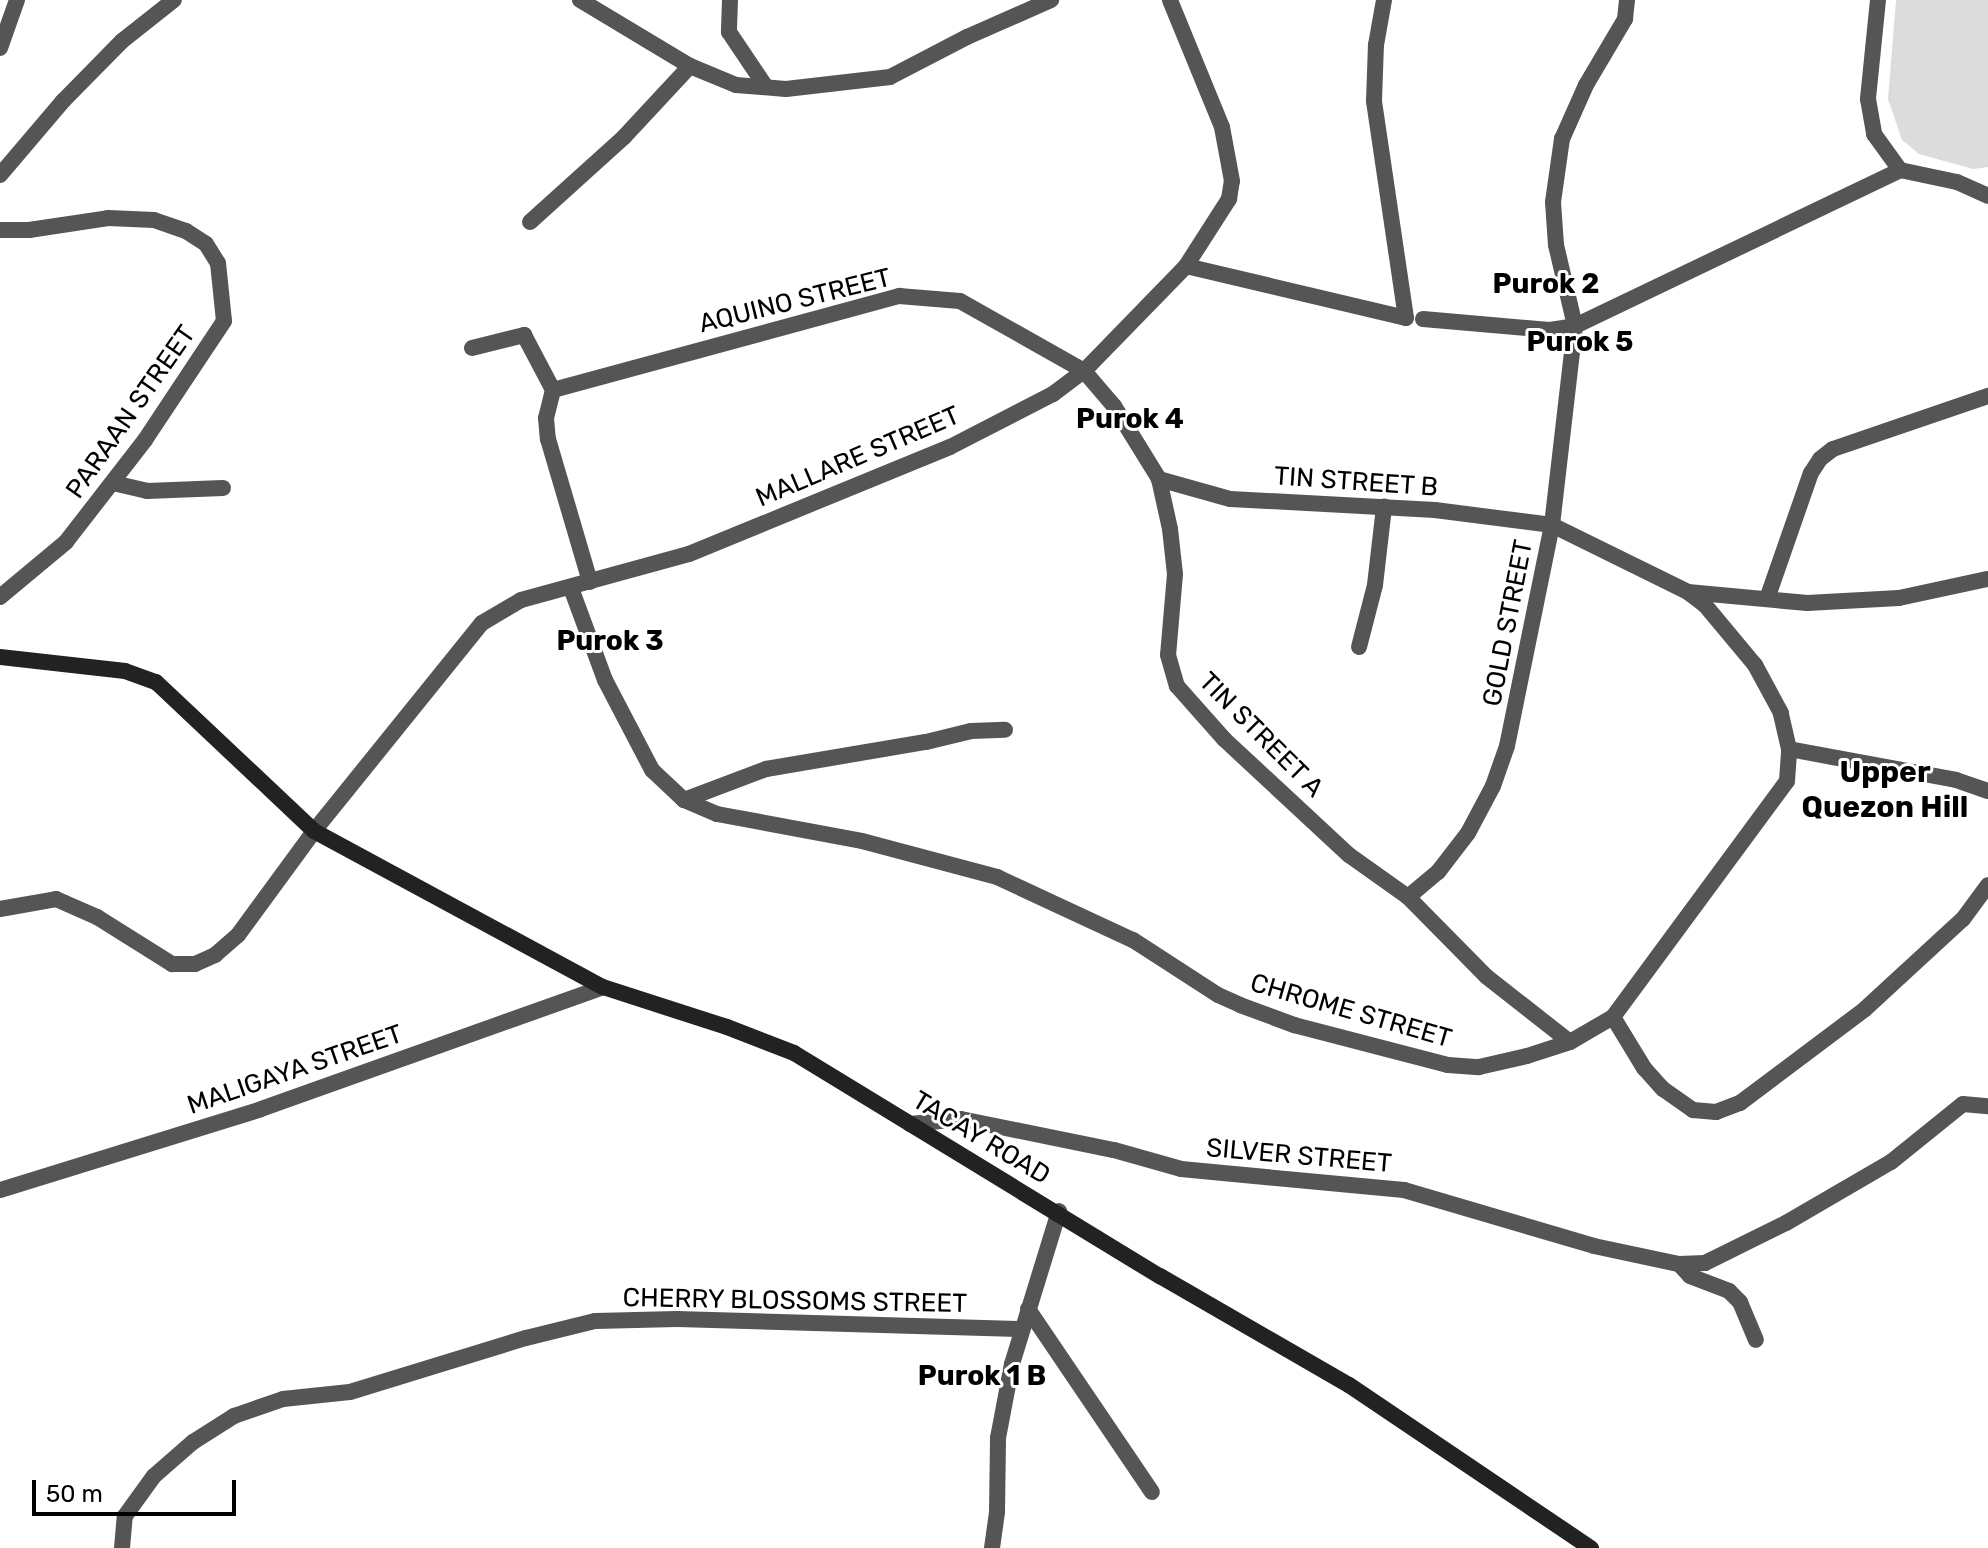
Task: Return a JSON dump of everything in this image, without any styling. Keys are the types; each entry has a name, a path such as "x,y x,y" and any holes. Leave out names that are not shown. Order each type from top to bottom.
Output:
{"main road":[{"name":"TACAY ROAD","path":"0,657 125,671 156,682 314,831 603,987 727,1027 794,1053 1059,1211 1160,1276 1349,1385 1591,1548"}],"street":[{"path":"0,48 17,0"},
{"path":"2,165 122,41 174,0"},
{"path":"580,0 690,66 736,85 786,89 890,77 967,37 1051,0"},
{"path":"730,0 729,32 766,87"},
{"name":"MALLARE STREET","path":"0,909 56,899 97,917 172,964 195,964 215,955 238,935 314,831 482,623 521,600 689,554 950,447 1053,394 1084,371 1186,266 1229,199 1232,181 1222,127 1170,0"},
{"path":"1384,0 1376,45 1374,101 1414,319"},
{"name":"GOLD STREET","path":"1408,897 1438,872 1468,833 1493,786 1507,746 1552,525 1575,326 1556,245 1553,202 1562,139 1586,85 1625,19 1627,0"},
{"path":"1878,0 1868,99 1874,134 1900,170"},
{"path":"530,222 624,137 690,66"},
{"path":"1186,266 1414,319 1550,330 1575,326 1900,170 1957,182 1988,196"},
{"name":"PARAAN STREET","path":"0,230 29,230 108,218 154,220 186,231 206,244 218,263 224,321 113,483 66,542 0,597"},
{"name":"AQUINO STREET","path":"553,390 899,296 960,301 1084,371"},
{"path":"472,348 524,335 553,390 546,418 548,439 590,582"},
{"name":"TIN STREET A","path":"1084,371 1114,406 1159,479 1170,529 1175,574 1168,655 1177,686 1224,739 1349,855 1408,897 1487,977 1570,1042"},
{"path":"1767,599 1811,473 1820,459 1833,449 1988,396"},
{"name":"TIN STREET B","path":"1159,479 1230,499 1384,507 1552,525"},
{"path":"113,483 147,491 223,488"},
{"path":"1359,647 1375,585 1384,507"},
{"name":"CHROME STREET","path":"571,588 605,680 635,743 652,770 684,800 717,814 862,841 997,877 1133,940 1218,995 1294,1025 1448,1065 1479,1067 1570,1042 1613,1017 1787,781 1789,749 1781,713 1755,665 1705,605 1688,592 1552,525"},
{"path":"1688,592 1807,603 1899,598 1988,579"},
{"path":"684,800 766,769 926,742 971,731 1005,730"},
{"path":"1789,749 1956,780 1988,791"},
{"path":"1613,1017 1644,1068 1663,1089 1693,1110 1716,1112 1740,1103 1865,1009 1963,919 1988,885"},
{"name":"MALIGAYA STREET","path":"0,1190 261,1109 603,987"},
{"name":"SILVER STREET","path":"910,1124 961,1119 1114,1150 1181,1169 1404,1190 1594,1246 1679,1264 1705,1263 1797,1217 1891,1162 1963,1104 1988,1106"},
{"path":"992,1548 997,1512 998,1438 1022,1329 1059,1211"},
{"name":"SILVER STREET","path":"1679,1264 1690,1276 1729,1291 1740,1302 1756,1340"},
{"path":"1028,1309 1152,1492"},
{"name":"CHERRY BLOSSOMS STREET","path":"122,1548 125,1516 154,1476 193,1442 234,1416 283,1399 350,1392 526,1338 595,1321 677,1319 1022,1329"}],"shaded area":[{"path":"1896,0 1988,0 1988,167 1973,169 1919,154 1902,140 1888,99"}],"district":[{"name":"Purok 2","path":"1546,284"},
{"name":"Purok 5","path":"1580,342"},
{"name":"Purok 4","path":"1130,419"},
{"name":"Purok 3","path":"610,641"},
{"name":"Upper Quezon Hill","path":"1885,789"},
{"name":"Purok 1 B","path":"982,1376"}]}
